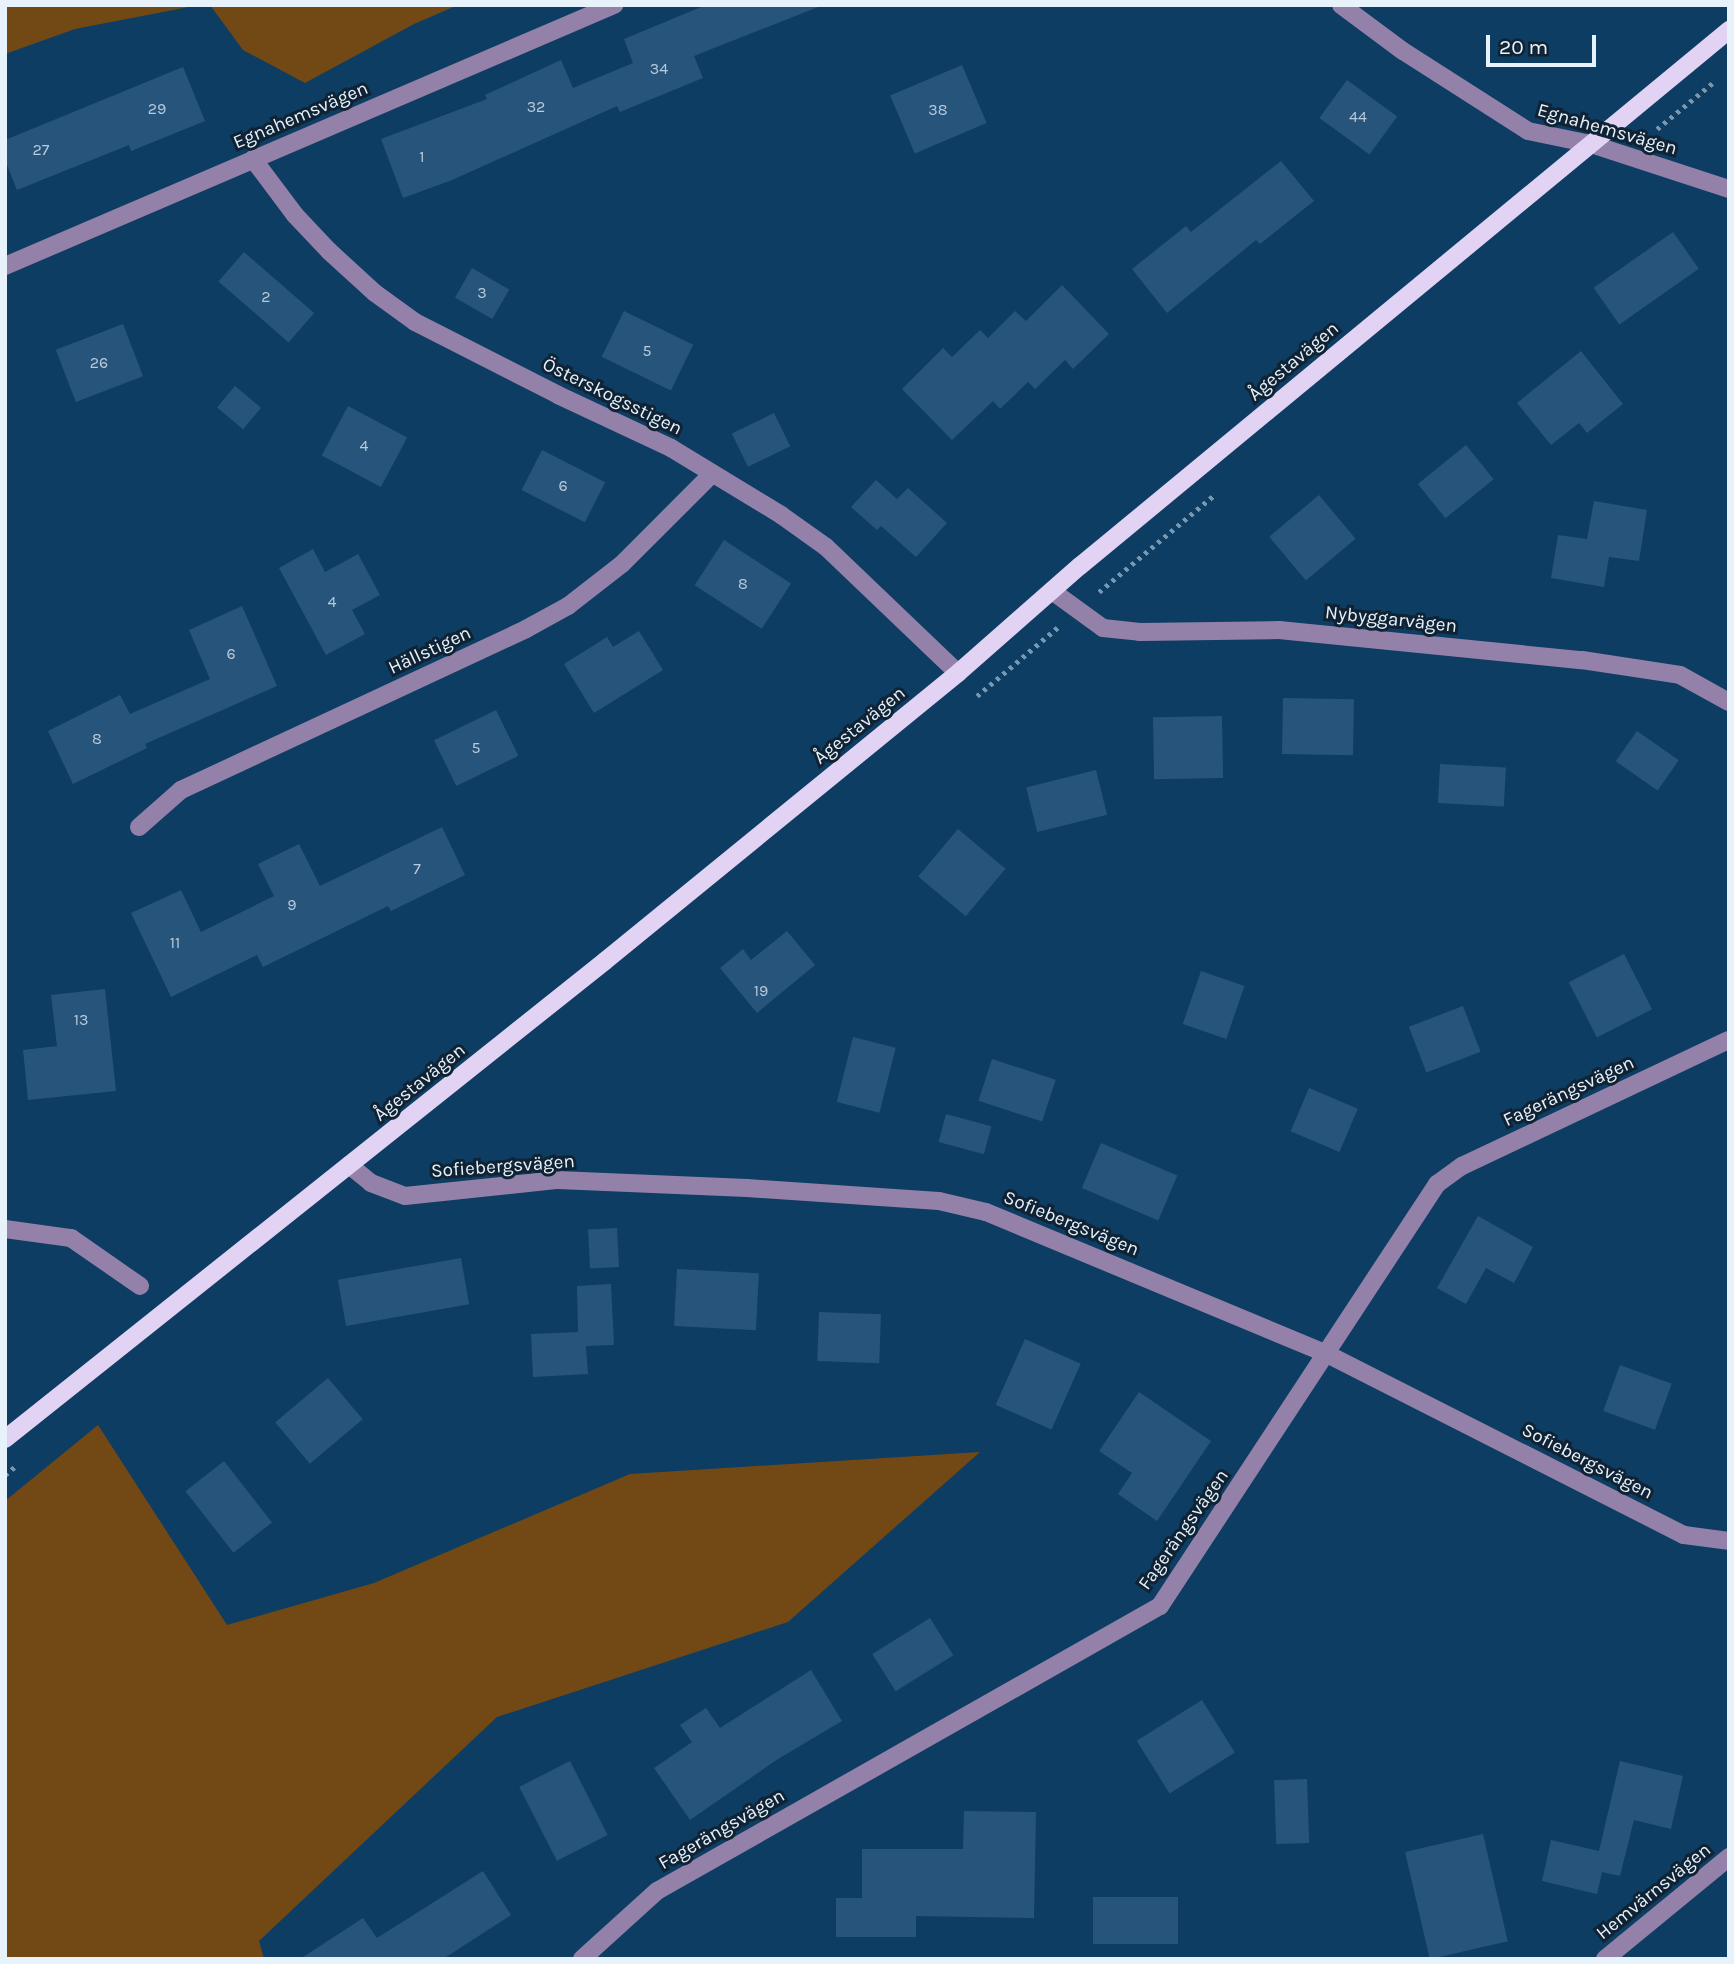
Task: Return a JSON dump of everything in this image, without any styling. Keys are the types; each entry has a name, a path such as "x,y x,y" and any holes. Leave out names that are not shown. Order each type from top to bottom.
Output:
{"main road":[{"name":"Ågestavägen","path":"5,1439 605,961 958,673 1052,591 1729,30"}],"street":[{"name":"Egnahemsvägen","path":"5,267 614,5"},
{"name":"Egnahemsvägen","path":"1341,5 1403,51 1528,131 1591,144 1729,189"},
{"name":"Österskogsstigen","path":"253,159 295,215 375,293 415,322 558,395 671,448 826,547 958,673"},
{"name":"Hällstigen","path":"139,827 181,790 526,629 568,606 622,564 712,474"},
{"name":"Nybyggarvägen","path":"1052,591 1103,628 1140,632 1279,630 1582,660 1680,675 1729,702"},
{"name":"Fagerängsvägen","path":"582,1959 657,1891 1160,1606 1306,1388 1325,1353 1437,1184 1474,1160 1729,1040"},
{"name":"Sofiebergsvägen","path":"349,1166 371,1183 405,1196 558,1181 747,1188 939,1201 986,1212 1325,1353 1684,1535 1729,1541"},
{"path":"5,1229 71,1238 141,1286"},
{"name":"Hemvärnsvägen","path":"1605,1959 1729,1857"}],"shaded area":[{"path":"5,5 199,5 75,29 5,54"},
{"path":"210,5 458,5 414,24 305,83 243,50"},
{"path":"98,1425 227,1625 374,1583 630,1474 980,1452 788,1622 497,1717 259,1941 264,1959 5,1959 5,1501"}],"building":[{"path":"706,5 818,7 694,56 703,78 620,112 617,106 452,180 403,198 381,139 487,99 485,95 561,60 573,88 633,63 624,39"},
{"path":"962,65 987,123 915,153 890,95"},
{"path":"183,67 205,121 131,151 129,145 17,190 5,160 5,140"},
{"path":"1347,80 1397,116 1370,154 1319,118"},
{"path":"1281,161 1314,201 1260,244 1256,240 1167,313 1132,269 1186,226 1191,232"},
{"path":"1673,232 1699,269 1619,324 1594,288"},
{"path":"244,252 314,313 289,342 218,281"},
{"path":"472,268 509,289 492,319 455,297"},
{"path":"1062,285 1109,334 1073,369 1065,360 1035,389 1028,382 1000,409 993,401 952,440 902,389 943,348 952,357 980,330 988,338 1015,311 1026,321"},
{"path":"624,311 693,345 671,391 602,357"},
{"path":"123,324 143,376 76,402 56,350"},
{"path":"1581,351 1623,404 1587,433 1579,423 1551,445 1517,403"},
{"path":"235,386 261,408 243,429 217,407"},
{"path":"348,406 407,437 381,487 322,455"},
{"path":"774,413 790,446 748,467 732,434"},
{"path":"1466,445 1494,479 1446,518 1418,484"},
{"path":"542,450 605,482 585,522 522,490"},
{"path":"876,480 897,499 908,488 947,523 916,557 881,526 877,530 851,507"},
{"path":"1319,495 1356,539 1306,580 1269,537"},
{"path":"1594,501 1647,510 1639,561 1609,557 1604,587 1551,578 1558,535 1587,539"},
{"path":"724,540 791,584 762,629 695,585"},
{"path":"313,549 325,572 358,554 380,595 352,610 365,634 326,655 279,568"},
{"path":"242,606 277,686 145,744 147,748 73,784 48,731 120,695 130,714 210,679 189,630"},
{"path":"639,631 663,670 594,713 564,664 607,637 613,647"},
{"path":"1283,698 1354,699 1353,755 1282,754"},
{"path":"496,710 518,756 456,786 434,740"},
{"path":"1222,716 1223,778 1154,779 1153,717"},
{"path":"1637,731 1679,760 1658,791 1616,761"},
{"path":"1440,764 1506,767 1504,806 1438,803"},
{"path":"1096,770 1107,815 1037,832 1026,787"},
{"path":"442,827 465,875 391,911 388,906 263,967 257,955 171,997 131,913 181,890 201,932 274,896 258,864 299,844 320,886"},
{"path":"958,829 1005,869 966,916 918,876"},
{"path":"787,931 815,965 757,1013 720,968 743,949 751,960"},
{"path":"1624,954 1652,1009 1597,1037 1569,982"},
{"path":"1201,971 1244,986 1226,1039 1183,1024"},
{"path":"105,989 116,1091 28,1100 23,1050 57,1046 51,995"},
{"path":"1463,1006 1481,1052 1426,1073 1409,1027"},
{"path":"853,1037 896,1048 879,1113 837,1102"},
{"path":"992,1059 1056,1080 1042,1122 978,1101"},
{"path":"1309,1088 1358,1109 1339,1152 1291,1131"},
{"path":"946,1114 991,1126 984,1154 938,1142"},
{"path":"1101,1143 1177,1175 1158,1221 1082,1188"},
{"path":"1478,1216 1533,1247 1514,1283 1486,1268 1466,1304 1437,1288"},
{"path":"617,1228 619,1267 590,1268 588,1230"},
{"path":"461,1258 469,1304 346,1326 338,1280"},
{"path":"677,1269 759,1273 756,1330 674,1326"},
{"path":"611,1284 614,1345 586,1346 588,1374 533,1377 531,1334 578,1332 577,1286"},
{"path":"819,1312 881,1314 879,1363 817,1361"},
{"path":"1025,1339 1081,1364 1051,1430 996,1405"},
{"path":"1620,1365 1672,1384 1655,1430 1603,1411"},
{"path":"328,1378 363,1419 310,1464 275,1422"},
{"path":"1139,1392 1211,1441 1157,1521 1118,1494 1132,1473 1099,1451"},
{"path":"224,1461 272,1522 233,1553 185,1491"},
{"path":"930,1618 953,1655 896,1691 872,1654"},
{"path":"811,1670 842,1721 778,1759 690,1820 654,1768 692,1742 680,1725 706,1708 720,1728"},
{"path":"1202,1700 1235,1753 1170,1793 1137,1741"},
{"path":"570,1761 608,1835 557,1861 519,1787"},
{"path":"1620,1761 1683,1776 1671,1829 1634,1820 1620,1876 1602,1872 1597,1894 1542,1881 1551,1840 1599,1851"},
{"path":"1307,1779 1309,1843 1276,1844 1274,1780"},
{"path":"964,1811 1036,1812 1034,1918 916,1916 916,1937 836,1937 836,1898 862,1898 862,1849 963,1849"},
{"path":"1483,1834 1508,1941 1430,1959 1405,1852"},
{"path":"483,1871 511,1915 443,1959 300,1959 363,1918 377,1938"},
{"path":"1093,1897 1178,1897 1178,1944 1093,1944"}]}
